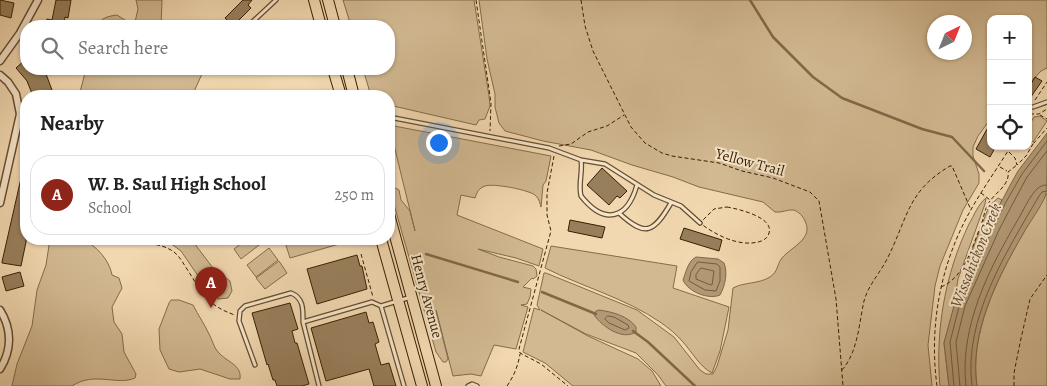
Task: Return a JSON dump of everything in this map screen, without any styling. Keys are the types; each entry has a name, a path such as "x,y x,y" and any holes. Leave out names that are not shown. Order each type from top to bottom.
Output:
{"main road":[{"path":"314,0 319,20"},
{"path":"328,0 333,20"},
{"path":"335,75 339,90"},
{"path":"349,75 352,90"},
{"name":"Henry Avenue","path":"395,237 436,386"},
{"name":"Henry Avenue","path":"383,245 422,386"}],"street":[{"path":"27,20 38,0"},
{"path":"0,61 20,33"},
{"path":"0,75 8,82 16,94 20,114 0,203"},
{"path":"0,310 9,334 5,358 0,369"}],"lane":[{"path":"254,20 276,0"},
{"path":"1033,106 1047,102"},
{"path":"395,118 555,150 581,160 605,164 637,185 687,210 700,223"},
{"path":"581,160 581,196 601,213 608,216 619,213 634,197 637,185"},
{"path":"619,213 639,228 652,228 658,223 671,203"},
{"path":"255,365 239,317 240,311 245,306 291,293 295,294 301,300 303,308 302,322 319,386"},
{"path":"302,322 372,302 381,306 411,297"},
{"path":"381,306 404,386"},
{"path":"468,386 472,384 478,386"}],"path":[{"path":"476,0 491,103 490,136"},
{"name":"Yellow Trail","path":"581,0 588,37 624,114 639,137 662,153 719,163 742,171 762,174 803,189 816,196 819,200 828,242 829,264 836,299 843,386"},
{"path":"1032,114 1039,114 1047,109"},
{"path":"507,386 519,363 551,231 547,215 547,193 555,150 559,146 571,144 588,132 607,126 624,114"},
{"path":"1039,114 1047,119"},
{"path":"1008,172 1026,156 1033,144 1047,128"},
{"path":"937,386 934,342 941,287 953,247 971,210 1008,151 1015,158 1017,165"},
{"path":"842,370 850,360 866,294 889,254 909,208 926,183 939,172 952,166 958,176 971,210"},
{"path":"998,166 1008,172"},
{"path":"941,287 950,283 961,270 990,200 1001,189 1008,178 1008,172"},
{"path":"981,193 990,200"},
{"path":"727,207 762,218 770,231 767,238 762,241 742,242 712,232 700,223 714,209 727,207"},
{"path":"149,245 163,246 172,250 180,258 209,302 218,309 239,317"},
{"path":"361,254 375,303"},
{"path":"1014,386 1014,373 1030,299 1047,275"},
{"path":"520,353 541,364 568,386"}],"shaded area":[{"path":"136,0 162,0 161,20 135,20 138,9"},
{"path":"343,0 474,0 490,106 485,119 479,120 476,125 395,106 395,90 369,90 365,75 395,75 395,20 349,20"},
{"path":"479,0 1047,0 1047,68 1041,71 1032,81 1032,15 987,15 987,124 973,147 979,183 963,210 940,266 935,286 928,345 932,386 666,386 636,353 586,334 541,310 588,336 638,359 652,371 661,386 573,386 545,363 523,352 534,308 540,310 537,305 544,273 637,310 674,337 700,370 706,374 713,374 728,330 733,288 761,281 773,275 782,258 804,238 807,227 802,216 794,210 775,212 763,202 699,187 591,150 543,141 505,131 499,123 495,107 495,94 487,59"},
{"path":"117,15 125,20 102,20 108,17"},
{"path":"84,75 202,75 195,90 81,90"},
{"path":"1040,116 1047,121 1033,142 1032,120 1034,117"},
{"path":"395,126 551,156 546,181 543,185 541,207 538,198 533,194 503,186 489,185 483,187 478,190 475,198 461,195 457,215 543,249 539,266 516,258 478,249 533,266 536,269 537,276 532,278 523,287 531,289 527,304 521,305 528,307 516,349 494,345 481,376 471,374 453,376 436,310 448,359 446,362 443,362 436,352 395,208 395,188 399,190 401,200 410,211 415,231 395,149"},
{"path":"1047,193 1047,386 977,386 976,361 979,336 986,310 1008,260"},
{"path":"986,198 958,279 957,297 944,343 949,386 940,386 939,345 948,283 969,224 978,207"},
{"path":"998,198 1002,200 972,264 969,263 968,261 989,206"},
{"path":"49,245 92,245 104,257 112,275 119,278 122,288 112,307 114,322 122,334 124,352 136,374 135,378 121,381 89,380 72,386 12,386 17,364 32,326 37,290 46,265"},
{"path":"173,245 196,245 213,268 230,281 232,291 228,298 218,299 212,290 203,283 181,251"},
{"path":"239,245 259,245 241,259 234,249"},
{"path":"286,245 336,245 290,258"},
{"path":"551,246 677,266 673,288 729,307 720,351 712,373 700,363 670,329 660,322 633,306 545,268"},
{"path":"269,248 278,260 256,277 247,265"},
{"path":"279,261 287,273 265,289 256,278"},
{"path":"171,300 179,300 193,305 216,349 239,370 240,379 230,379 200,369 179,372 169,369 160,350 159,329"}],"water":[{"path":"1047,133 1046,194 1004,269 987,307 977,346 977,386 949,386 944,343 955,302 1008,189 1018,171"},
{"path":"696,257 718,259 724,263 725,279 720,295 705,296 699,294 689,288 683,280 689,264"},
{"path":"599,310 624,317 633,323 636,327 636,332 625,335 607,328 594,315"}],"building":[{"path":"0,0 14,3 11,18 0,15"},
{"path":"56,0 71,0 68,18 65,17 64,20 52,20"},
{"path":"243,0 252,0 248,5 251,8 239,20 227,20 225,18"},
{"path":"20,64 20,73 16,68"},
{"path":"22,75 46,75 52,90 31,90"},
{"path":"1035,77 1042,81 1032,95 1032,82"},
{"path":"987,129 987,150 994,150 990,157 976,149"},
{"path":"602,168 627,191 620,198 617,196 609,205 587,185"},
{"path":"20,183 20,245 25,245 21,266 2,262"},
{"path":"570,220 605,227 602,238 568,231"},
{"path":"684,228 722,240 719,251 680,239"},
{"path":"357,255 360,266 362,266 367,289 317,304 307,269"},
{"path":"20,272 24,286 6,291 2,277"},
{"path":"290,303 298,329 292,331 309,384 302,386 277,386 267,365 252,313"},
{"path":"366,312 369,323 373,322 379,342 375,344 381,365 389,363 396,386 374,386 369,369 326,381 311,328"}],"waterway":[{"path":"750,0 773,37 813,77 842,98 922,129 952,137 984,171"},
{"path":"426,254 518,282"},
{"path":"542,292 596,314"},
{"path":"633,331 648,342 695,386"}],"place":[{"name":"W. B. Saul High School","path":"211,308"}],"water label":[{"name":"Wissahickon Creek","path":"975,255"}]}
